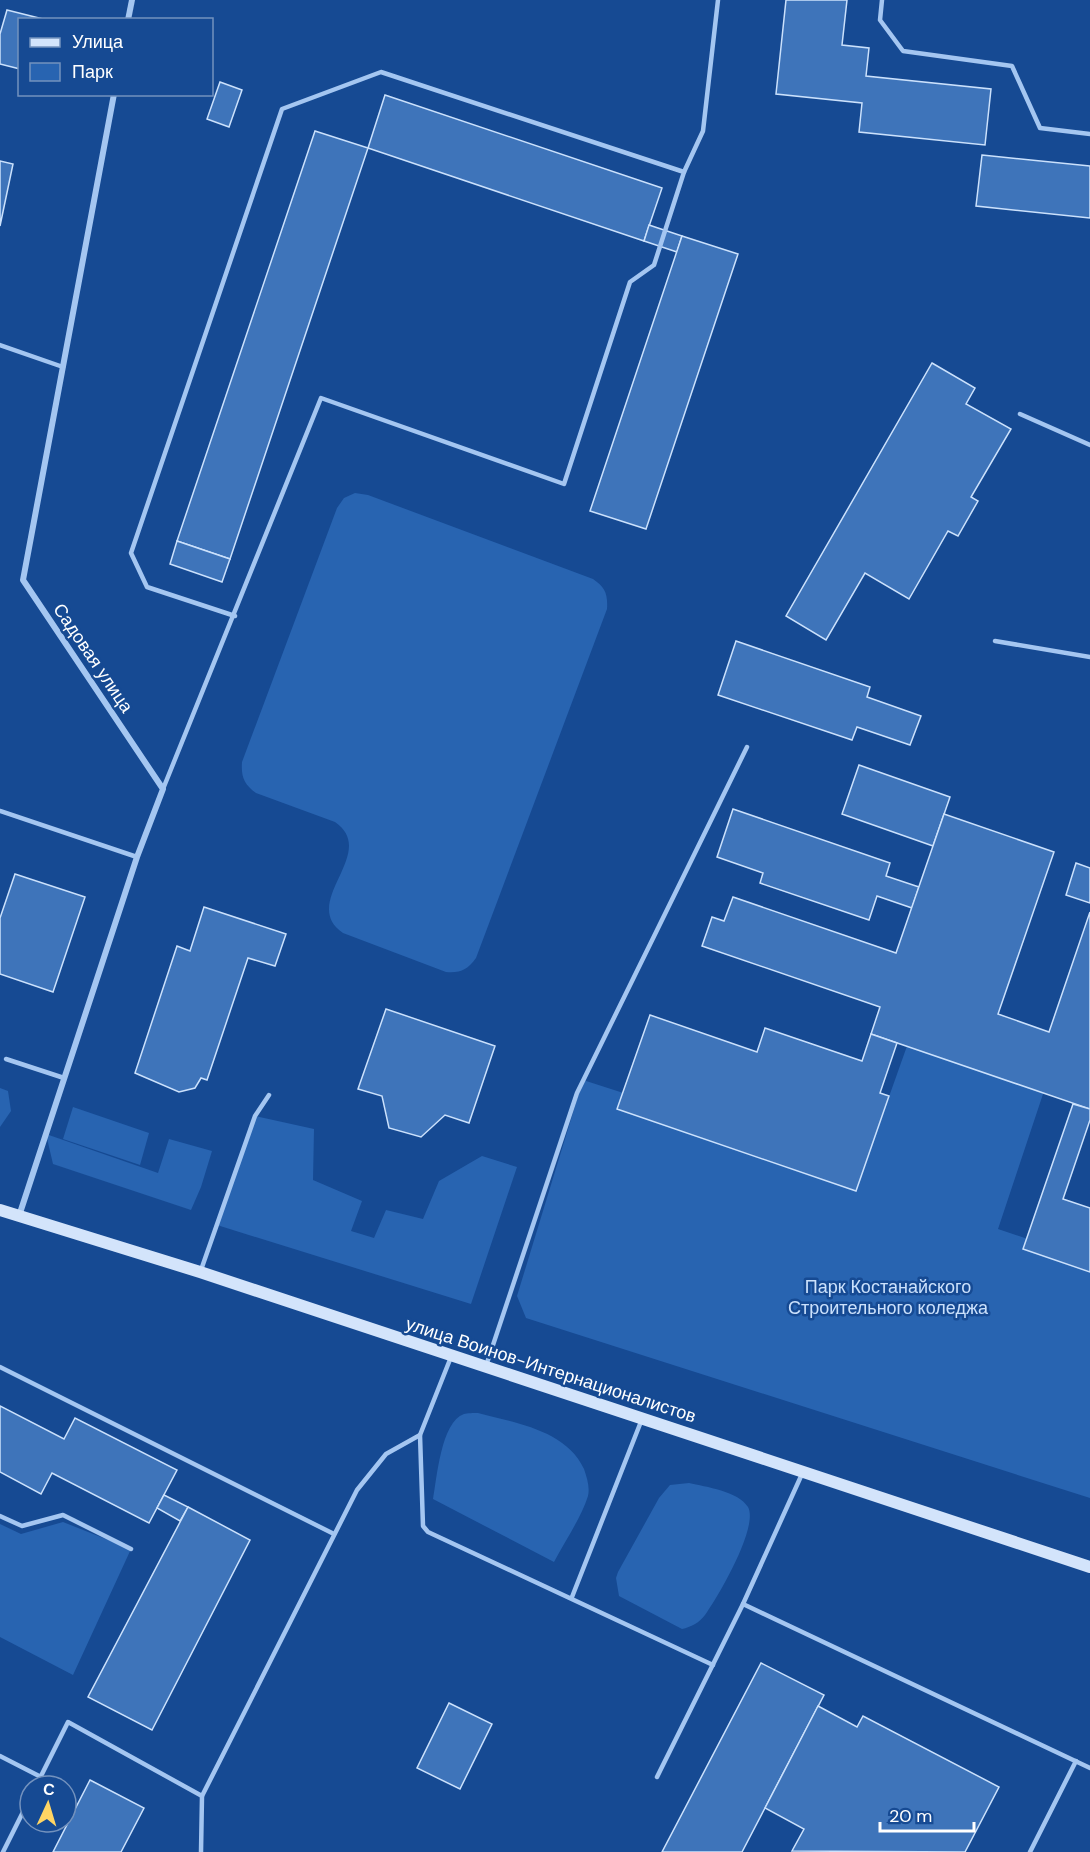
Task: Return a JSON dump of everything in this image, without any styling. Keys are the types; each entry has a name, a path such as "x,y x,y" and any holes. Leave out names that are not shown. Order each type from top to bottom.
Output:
{"street":[{"path":"128,18 132,0"},
{"name":"Садовая улица","path":"114,96 23,580 163,789"},
{"path":"19,1216 137,857 163,789"},
{"name":"улица Воинов-Интернационалистов","path":"0,1210 200,1272 1090,1568"}],"lane":[{"path":"163,789 235,616 321,398 564,484 630,282 654,265 684,172 703,131 718,0"},
{"path":"882,0 880,20 903,51 1012,66 1040,128 1090,134"},
{"path":"235,616 147,587 131,553 282,109 381,72 684,172"},
{"path":"0,345 63,367"},
{"path":"1020,414 1090,445"},
{"path":"995,641 1090,657"},
{"path":"485,1368 577,1093 747,747"},
{"path":"0,811 137,857"},
{"path":"6,1059 64,1078"},
{"path":"200,1272 255,1116 269,1095"},
{"path":"451,1357 420,1435 423,1526 428,1532 572,1597 713,1665"},
{"path":"0,1367 334,1534"},
{"path":"572,1597 642,1419"},
{"path":"201,1852 202,1796 357,1490 386,1454 420,1435"},
{"path":"657,1777 743,1604 803,1472"},
{"path":"0,1516 21,1526 63,1515 131,1549"},
{"path":"743,1604 1090,1768"},
{"path":"42,1774 68,1722 202,1796"},
{"path":"0,1756 34,1774"},
{"path":"1030,1852 1077,1761"},
{"path":"3,1852 18,1822"}],"green space":[{"path":"355,493 368,495 593,579 603,588 607,599 607,609 476,958 467,968 456,972 446,972 343,933 332,921 329,907 349,848 346,834 335,822 256,793 246,783 242,772 242,762 337,508 344,498"},
{"name":"Парк Костанайского Строительного коледжа","path":"907,1046 1045,1088 998,1229 1090,1260 1090,1498 526,1318 517,1296 583,1080 863,1170"},
{"path":"0,1088 8,1091 11,1111 0,1127"},
{"path":"73,1107 149,1133 140,1165 63,1139"},
{"path":"255,1116 314,1129 313,1180 362,1201 351,1231 374,1238 386,1210 423,1219 439,1181 482,1156 517,1167 471,1304 217,1225"},
{"path":"46,1134 158,1173 169,1139 212,1151 191,1210 53,1164"},
{"path":"478,1413 523,1425 552,1437 576,1456 584,1469 588,1496 554,1562 433,1499 441,1452 450,1428 456,1419 464,1414"},
{"path":"689,1483 721,1490 737,1497 748,1507 750,1517 743,1545 719,1593 700,1620 682,1629 619,1596 616,1578 659,1498 670,1485"},
{"path":"63,1522 131,1549 73,1675 0,1637 0,1524 21,1534"}],"building":[{"path":"786,0 847,0 842,45 869,48 866,76 991,89 985,145 859,132 862,103 776,94"},
{"path":"7,10 39,18 18,18 18,68 0,64 0,34"},
{"path":"220,82 242,90 229,127 207,119"},
{"path":"385,95 662,188 644,241 368,148"},
{"path":"315,131 368,148 230,559 177,541"},
{"path":"982,155 1090,166 1090,218 976,206"},
{"path":"0,161 13,164 0,226"},
{"path":"649,225 682,236 677,252 644,241"},
{"path":"682,236 738,254 646,529 590,511"},
{"path":"932,363 975,388 966,404 1011,429 971,497 978,501 958,536 948,531 909,599 865,573 826,640 786,616"},
{"path":"177,541 230,559 222,582 170,564"},
{"path":"736,641 870,687 867,697 921,716 910,745 857,727 852,740 718,695"},
{"path":"859,765 950,797 933,846 842,814"},
{"path":"733,809 890,863 886,876 919,887 912,908 877,896 869,920 760,883 763,873 717,857"},
{"path":"944,814 1054,852 998,1014 1049,1032 1090,912 1090,1109 871,1034 880,1007 702,946 712,917 724,921 733,897 896,953"},
{"path":"1076,863 1090,868 1090,903 1066,895"},
{"path":"15,874 85,897 53,992 0,974 0,918"},
{"path":"204,907 286,934 275,966 248,958 207,1080 201,1078 195,1088 179,1092 135,1073 177,946 190,951"},
{"path":"386,1009 495,1046 469,1123 445,1115 421,1137 389,1128 382,1096 358,1089"},
{"path":"650,1015 757,1052 765,1028 862,1061 871,1034 897,1043 880,1093 889,1096 856,1191 617,1109"},
{"path":"1073,1104 1090,1109 1090,1120 1063,1199 1090,1208 1090,1272 1023,1249"},
{"path":"0,1406 64,1439 75,1418 177,1470 149,1523 52,1473 41,1494 0,1472"},
{"path":"164,1495 188,1507 180,1521 157,1508"},
{"path":"188,1507 250,1540 152,1730 88,1697"},
{"path":"761,1663 824,1695 742,1852 662,1852"},
{"path":"449,1703 492,1724 460,1789 417,1768"},
{"path":"818,1706 857,1727 863,1716 999,1787 965,1852 792,1851 804,1829 765,1808"},
{"path":"90,1780 144,1808 121,1852 53,1852 62,1834 78,1834 78,1803"}]}
